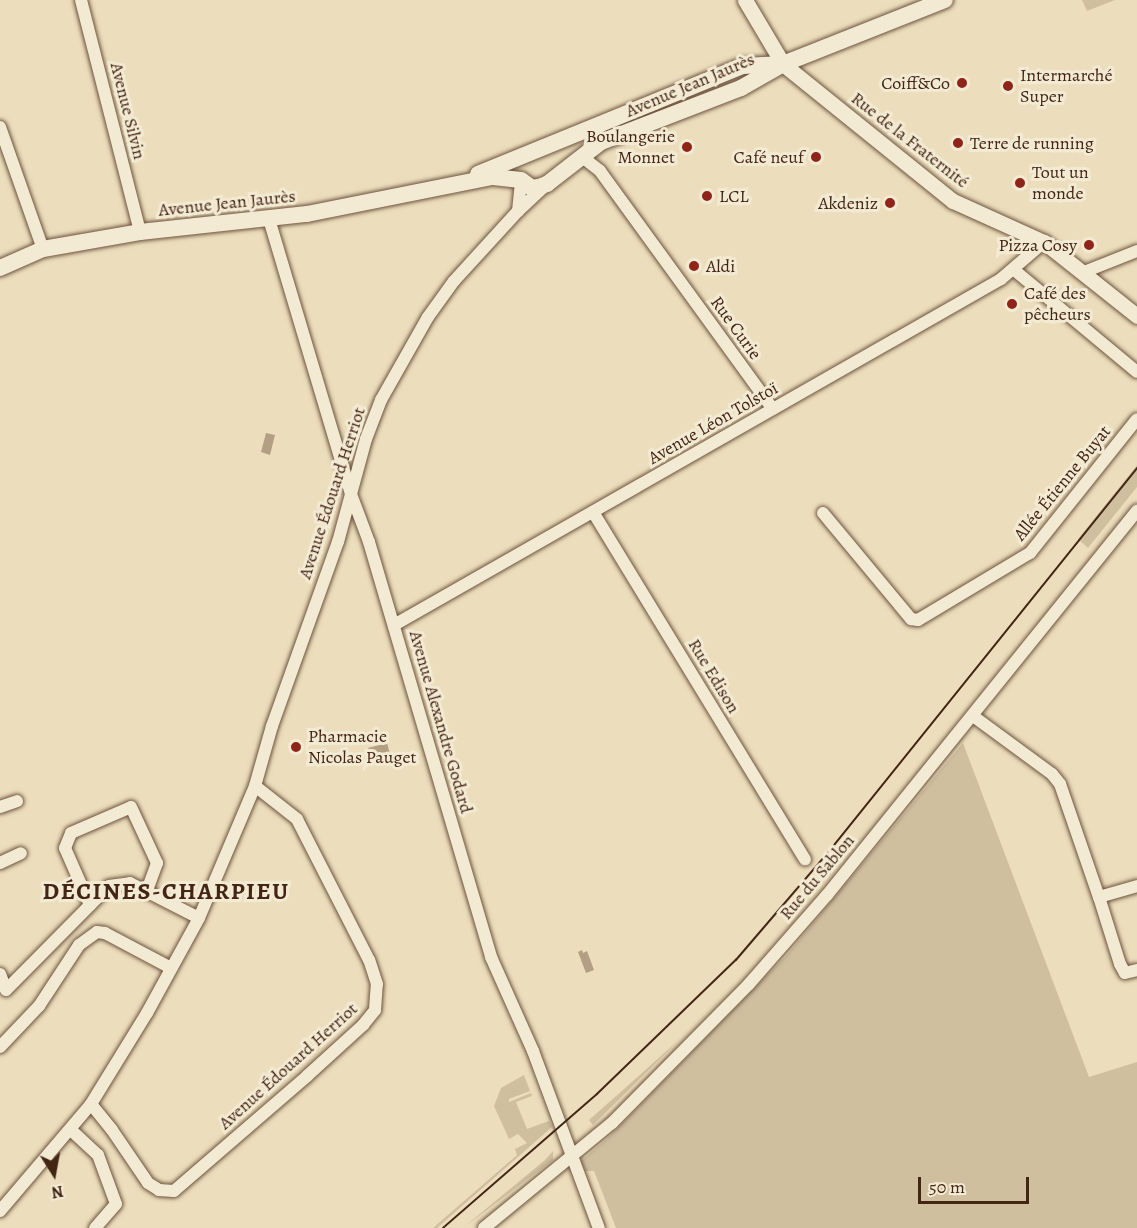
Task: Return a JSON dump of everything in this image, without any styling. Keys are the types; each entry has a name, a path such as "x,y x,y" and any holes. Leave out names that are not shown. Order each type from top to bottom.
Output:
{"main road":[{"name":"Avenue Jean Jaurès","path":"0,268 43,249 140,232 269,219 397,197 493,177 521,180 532,188 547,184 601,142 751,83 783,64 945,0"},
{"name":"Avenue Jean Jaurès","path":"461,182 743,66 783,64"},
{"path":"521,180 518,167 530,153"}],"street":[{"name":"Avenue Silvin","path":"81,0 140,232"},
{"path":"745,0 783,64"},
{"name":"Rue de la Fraternité","path":"783,64 953,201 1044,242 1137,316"},
{"path":"0,127 43,249"},
{"name":"Rue Curie","path":"581,156 600,171 772,409"},
{"path":"518,211 521,180"},
{"name":"Avenue Édouard Herriot","path":"0,1211 91,1104 147,1012 199,918 255,786 272,726 338,542 366,439 381,400 428,318 454,281 518,211 547,184"},
{"name":"Avenue Alexandre Godard","path":"269,219 351,494 369,542 394,625 491,957 532,1051 599,1228"},
{"name":"Avenue Léon Tolstoï","path":"394,625 1001,279 1044,242"},
{"path":"1084,272 1137,250"},
{"path":"1013,269 1137,372"},
{"name":"Allée Étienne Buyat","path":"823,513 911,618 918,620 1030,554 1137,419"},
{"name":"Rue du Sablon","path":"484,1228 612,1123 748,984 827,895 1137,511"},
{"name":"Rue Edison","path":"593,512 805,859"},
{"path":"973,716 1052,774 1060,784 1120,964 1125,973 1137,970"},
{"name":"Avenue Édouard Herriot","path":"91,1104 112,1130 148,1183 159,1190 174,1191 307,1076 375,1010 377,984 369,960 297,819 255,786"},
{"path":"0,807 17,801"},
{"path":"90,906 65,848 71,833 131,807 157,863 147,890"},
{"path":"0,863 21,853"},
{"path":"0,974 6,990 109,886 130,883 199,918"},
{"path":"1099,897 1137,886"},
{"path":"0,1047 39,1006 79,945 97,932 105,933 171,968"},
{"path":"71,1130 98,1155 116,1204 95,1228"}],"shaded area":[{"path":"1082,0 1115,0 1087,11"},
{"path":"266,433 275,435 270,455 261,452"},
{"path":"1137,465 1137,487 1088,548 1078,539"},
{"path":"387,743 390,754 371,759 368,748"},
{"path":"963,743 1089,1077 1137,1062 1137,1228 616,1228 594,1171 585,1171 580,1162 608,1138 787,955"},
{"path":"582,950 583,953 587,951 594,970 586,973 578,952"},
{"path":"678,1041 593,1125 589,1120"},
{"path":"524,1075 530,1091 509,1099 509,1102 531,1093 532,1096 516,1102 527,1129 549,1121 552,1127 437,1228 433,1228 517,1155 515,1149 527,1143 518,1134 509,1139 494,1106 501,1088"},
{"path":"553,1151 553,1160 463,1228 545,1160"}],"tram line":[{"path":"443,1228 597,1094 736,960 827,854 1137,468"}],"place":[{"name":"Coiff&Co","path":"962,83"},
{"name":"Intermarché Super","path":"1008,86"},
{"name":"Terre de running","path":"958,143"},
{"name":"Boulangerie Monnet","path":"687,147"},
{"name":"Café neuf","path":"816,157"},
{"name":"Tout un monde","path":"1020,183"},
{"name":"LCL","path":"707,196"},
{"name":"Akdeniz","path":"890,203"},
{"name":"Pizza Cosy","path":"1089,245"},
{"name":"Aldi","path":"694,266"},
{"name":"Café des pêcheurs","path":"1012,304"},
{"name":"Pharmacie Nicolas Pauget","path":"296,747"}],"district":[{"name":"DÉCINES-CHARPIEU","path":"166,892"}]}
